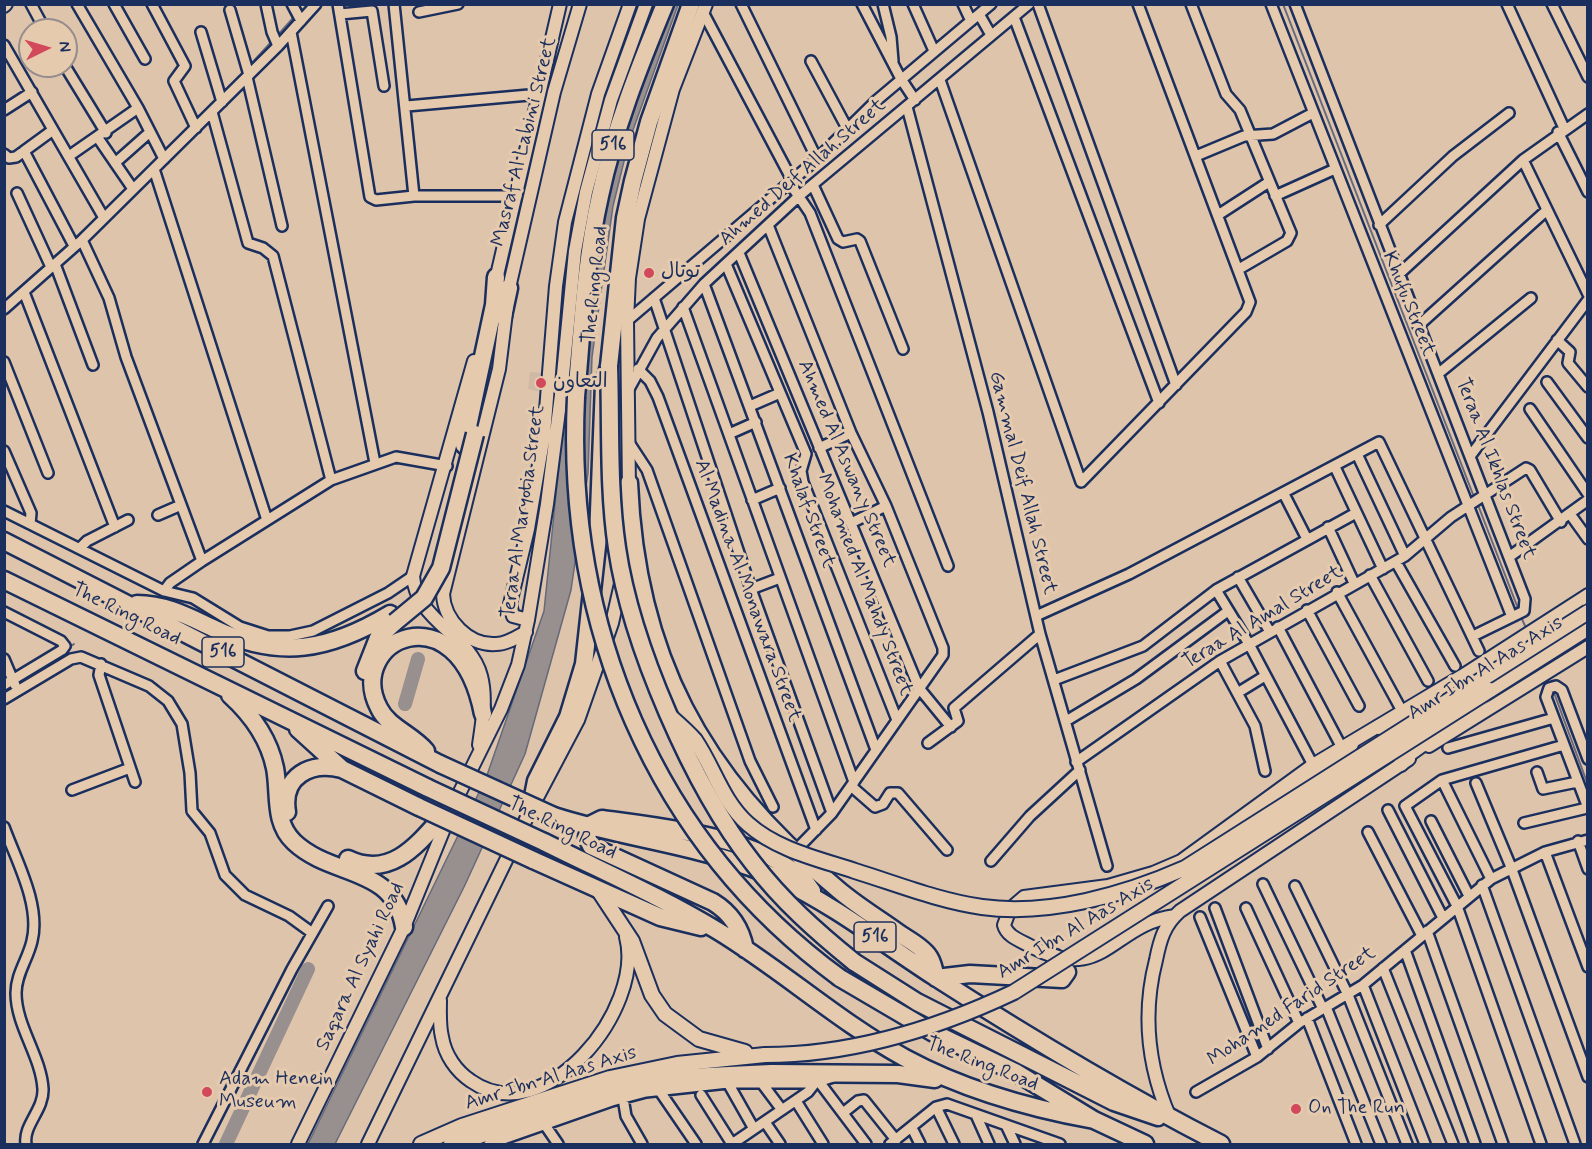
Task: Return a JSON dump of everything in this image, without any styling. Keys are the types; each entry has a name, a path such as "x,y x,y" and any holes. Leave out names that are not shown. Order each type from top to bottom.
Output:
{"highway":[{"name":"The Ring Road","path":"665,4 624,110 600,195 591,244 576,397 574,464 588,574 607,648 631,716 655,768 686,821 758,908 788,937 840,978 932,1032 1052,1092 1094,1120 1145,1144"},
{"name":"The Ring Road","path":"700,7 649,122 633,182 625,218 609,366 612,478 618,556 635,627 672,718 720,813 752,863 802,917 854,962 917,1002 1114,1102 1141,1113 1170,1118"},
{"path":"129,604 147,604 171,609 238,640 279,648 306,647 331,642 393,618 424,598 441,568 503,283"},
{"path":"530,811 536,781 561,734 580,682 592,602 598,537 603,398 609,366"},
{"path":"629,483 631,534 636,570 652,632 668,675 702,740 722,770 794,852 835,888 926,953 936,978 970,974 1062,979 1067,972 1055,958"},
{"name":"The Ring Road","path":"4,541 436,762 554,816 589,828 740,863 780,879 817,899 936,978 1170,1118 1221,1144"},
{"name":"The Ring Road","path":"4,580 673,906 717,930 887,1047 958,1083 1034,1108 1094,1120"},
{"path":"393,618 378,638 364,674 367,693 380,712 416,740 436,762"},
{"path":"380,712 372,685 377,664 394,643 408,637 424,637 445,644 464,662 477,687 483,714"},
{"path":"213,681 246,711 264,737 275,768 281,820 287,833 309,852 384,888 398,904 404,927"},
{"path":"286,718 342,769 419,807 599,891 668,920 717,930"},
{"path":"342,769 319,766 302,773 290,786 286,810 296,831 306,839 359,864 377,866 403,856 453,804"},
{"path":"589,828 587,841 591,846 719,906 738,928 745,949"},
{"path":"452,1144 609,1091 651,1081 714,1074 898,1074 958,1083"}],"main road":[{"name":"Masraf Al Labini Street","path":"503,283 517,196 560,4"},
{"name":"Masraf Al Labini Street","path":"503,283 580,4"},
{"path":"556,377 556,286 561,242 604,72 630,4"},
{"name":"Teraa Al Maryotia Street","path":"453,804 507,695 527,626 556,377 574,251 593,161 619,77 646,4"},
{"path":"368,1144 530,811 571,735 607,639 624,565 629,483 627,321 632,255 645,185 700,7"},
{"path":"604,72 619,77"},
{"path":"477,757 483,714 483,685 475,661 453,634 422,605 413,576 503,283"},
{"path":"503,283 499,369 444,587 443,602 448,615 471,638 496,644 507,642 527,626 513,616 510,608 555,394"},
{"path":"413,576 424,588 436,590 444,587"},
{"path":"1587,595 1462,676 1313,765 1198,850 1169,866 1108,886 1030,895 1019,900 1004,922 1006,931 1055,958 1068,961 1087,959 1144,924 1175,916 1401,764 1587,646"},
{"name":"Amr Ibn Al Aas Axis","path":"421,1144 462,1126 610,1078 677,1064 765,1055 826,1052 867,1045 977,1009 1014,992 1488,684 1587,612"},
{"name":"Amr Ibn Al Aas Axis","path":"672,718 694,739 731,806 746,823 764,837 824,861 968,904 996,908 1030,908 1129,890 1185,868 1488,684 1587,628"},
{"path":"1379,727 1397,720 1471,679 1488,684 1470,710 1409,754 1401,764"},
{"path":"1256,824 1271,805 1342,756 1347,746"},
{"name":"Saqara Al Syahi Road","path":"298,1144 404,927 453,804"},
{"path":"599,891 632,941 652,995 665,1014 699,1039 735,1050 765,1055"},
{"path":"1170,1118 1151,1058 1148,1011 1151,977 1161,938 1175,916"},
{"path":"439,997 445,1048 454,1064 466,1077 498,1093 521,1091 542,1085 570,1068 586,1054 622,998 628,974 629,952 620,922"}],"street":[{"path":"31,4 39,18"},
{"path":"78,4 138,108 162,156"},
{"path":"114,4 145,59"},
{"path":"152,4 185,66 174,81 196,128"},
{"path":"266,4 275,40"},
{"path":"292,4 301,21"},
{"path":"4,309 132,186 154,169 162,156 196,128 275,40 291,32 316,4"},
{"path":"394,4 407,106 414,196"},
{"path":"419,12 458,4"},
{"path":"741,4 817,159"},
{"path":"862,4 901,79 915,100"},
{"path":"883,4 891,37 893,63"},
{"path":"913,4 934,51"},
{"path":"963,4 991,35"},
{"name":"Ahmed Deif Allah Street","path":"627,321 817,159 901,79 991,4"},
{"name":"Ahmed Deif Allah Street","path":"628,391 638,369 664,328 704,284 799,196 1029,4"},
{"path":"1038,4 1176,385"},
{"path":"940,80 1081,482 1246,312 1250,298 1138,4"},
{"path":"1191,4 1226,94 1240,110 1290,228 1290,238 1239,269"},
{"name":"Khufu Street","path":"1271,4 1512,617"},
{"name":"Teraa Al Ikhlas Street","path":"1294,4 1418,326 1487,496 1525,599 1524,611 1512,617"},
{"path":"1507,4 1587,192"},
{"path":"1552,4 1587,77"},
{"path":"700,7 790,181 810,213 948,566"},
{"path":"384,87 372,11 339,9 369,194 376,200 414,196 517,196"},
{"path":"230,10 248,71 282,226"},
{"path":"1014,16 1159,403"},
{"path":"201,32 221,98"},
{"path":"291,32 375,463"},
{"path":"4,45 102,215"},
{"path":"811,61 848,130"},
{"path":"71,78 115,163 132,186"},
{"path":"4,110 32,92"},
{"path":"407,106 540,94"},
{"name":"Gammal Deif Allah Street","path":"907,107 988,412 1040,634 1107,866"},
{"path":"69,156 138,108"},
{"path":"212,112 248,243 263,248 273,256 331,480"},
{"path":"1196,156 1250,135 1274,134 1314,113"},
{"path":"1379,225 1452,156 1509,113"},
{"path":"1398,275 1523,160 1561,130 1587,114"},
{"path":"5,155 13,158 53,130"},
{"path":"115,163 150,132"},
{"path":"24,152 110,298 126,357 202,561"},
{"path":"1523,160 1587,294"},
{"path":"154,169 267,520"},
{"path":"1275,196 1335,169"},
{"path":"1218,215 1269,182"},
{"path":"813,185 838,239 843,242 857,238 860,241 903,349"},
{"path":"17,193 51,263 93,365"},
{"path":"1418,326 1547,210"},
{"path":"768,225 851,433 886,506 941,640 943,655 832,813 794,852"},
{"name":"Ahmed Al Aswany Street","path":"739,252 919,688 951,727"},
{"name":"Mohamed Al Mahdy Street","path":"726,264 806,454 801,471 803,482 897,720"},
{"name":"Khalaf Street","path":"704,284 876,750"},
{"path":"24,292 115,527"},
{"path":"654,298 751,589 832,813"},
{"path":"1439,373 1531,298"},
{"path":"1471,455 1587,300"},
{"path":"683,307 852,784 875,807 883,804 890,793 898,793 946,850"},
{"path":"1557,340 1570,352 1568,363 1584,374 1587,387"},
{"path":"4,362 48,473"},
{"name":"Al Madina Al Monawara Street","path":"638,369 650,381 658,397 816,830"},
{"path":"1547,382 1587,438"},
{"path":"750,406 780,393"},
{"path":"1530,409 1587,494"},
{"path":"729,434 756,422"},
{"path":"819,448 851,433"},
{"path":"627,439 647,470 750,761 773,807"},
{"path":"1036,616 1099,589 1335,467 1376,442 1382,445 1479,651"},
{"path":"4,451 31,513 30,524"},
{"path":"1358,454 1405,556"},
{"path":"164,591 170,583 202,561 331,480 396,457 408,457 447,466"},
{"path":"1335,467 1383,569"},
{"name":"Teraa Al Amal Street","path":"991,861 1078,766 1220,662 1337,592 1405,556 1468,505 1487,496 1527,468 1561,522"},
{"path":"752,500 780,488"},
{"path":"1284,494 1307,539"},
{"path":"1509,557 1561,522 1587,500"},
{"path":"158,515 181,505"},
{"path":"851,523 886,506"},
{"path":"4,511 164,591 193,598 248,630 282,637 313,631 388,593 413,576"},
{"path":"1054,680 1143,646 1216,590 1356,513"},
{"path":"1570,514 1587,539"},
{"path":"80,548 85,542 128,520"},
{"path":"1328,527 1354,583"},
{"path":"1395,562 1455,666"},
{"path":"1370,575 1428,681"},
{"path":"1238,577 1274,629 1347,746"},
{"path":"751,589 780,578"},
{"path":"1216,590 1249,644 1313,765"},
{"path":"1337,592 1402,711"},
{"path":"1307,610 1359,706"},
{"path":"1066,721 1136,679 1228,611"},
{"path":"4,612 62,641 65,646 9,683"},
{"path":"1473,636 1512,617"},
{"path":"928,743 959,720 954,708 1040,634"},
{"path":"4,699 76,658 86,658 101,664 155,690 174,708 184,732 190,773 192,811 197,820 210,833 220,867 230,882 254,900 289,916 311,932"},
{"path":"4,659 9,683 18,690"},
{"path":"1220,662 1239,692 1259,738 1265,771"},
{"path":"101,664 99,675 135,782"},
{"path":"1239,692 1265,676"},
{"path":"1524,823 1587,808 1546,697 1547,690 1552,686 1562,690 1587,759"},
{"path":"1448,748 1554,718"},
{"path":"1541,1144 1457,906 1406,808 1408,801 1442,780 1564,745"},
{"path":"72,790 130,768"},
{"path":"1537,772 1544,789 1577,782"},
{"path":"1442,780 1491,879"},
{"path":"1476,783 1511,867 1587,1077"},
{"path":"1388,810 1443,918"},
{"path":"1431,820 1469,896"},
{"path":"4,827 28,892 34,925 32,942 18,979 16,994 43,1093 41,1104 25,1137 26,1144"},
{"path":"1368,832 1424,933 1503,1144"},
{"path":"1583,841 1587,869"},
{"name":"Mohamed Farid Street","path":"1196,1092 1257,1058 1303,1021 1363,985 1491,879 1545,852 1583,841"},
{"path":"1545,852 1587,967"},
{"path":"1263,884 1324,1008 1380,1144"},
{"path":"1482,885 1575,1144"},
{"path":"1295,886 1348,995 1407,1144"},
{"path":"203,1144 311,932 328,906"},
{"path":"1215,908 1268,1049"},
{"path":"1246,908 1303,1021 1356,1144"},
{"path":"1200,917 1257,1058"},
{"path":"1405,950 1475,1144"},
{"path":"1383,968 1453,1144"},
{"path":"1363,985 1425,1144"},
{"path":"701,1095 735,1143 818,1083 841,1074"},
{"path":"761,1082 782,1110"},
{"path":"489,1144 622,1098 658,1090 761,1082 818,1083 866,1144"},
{"path":"728,1083 754,1129"},
{"path":"658,1090 696,1144"},
{"path":"622,1098 626,1116 642,1144"},
{"path":"843,1113 858,1101 864,1100 893,1142 936,1107 947,1104 1060,1144"},
{"path":"796,1101 823,1144"},
{"path":"936,1107 954,1144"},
{"path":"976,1115 989,1144"},
{"path":"765,1122 780,1144"},
{"path":"545,1125 558,1144"},
{"path":"1006,1125 1015,1144"},
{"path":"912,1128 920,1144"}],"shaded area":[{"path":"651,5 678,5 629,141 613,206 592,357 588,473 571,590 525,754 464,887 335,1144 308,1144 486,778 544,611 588,184"},
{"path":"530,372 548,373 546,393 528,389"}],"waterway":[{"path":"1283,4 1474,497"},
{"path":"277,36 294,17"},
{"path":"250,65 273,40"},
{"path":"230,87 245,71"},
{"path":"74,239 98,217"},
{"path":"52,259 70,243"},
{"path":"4,301 47,263"},
{"path":"1478,505 1519,611"},
{"path":"1521,617 1526,628"},
{"path":"68,648 74,644"},
{"path":"405,704 418,659"},
{"path":"1553,690 1588,785"},
{"path":"226,1144 308,969"}],"place":[{"name":"توتال","path":"649,273"},
{"name":"التعاون","path":"541,383"},
{"name":"Adam Henein Museum","path":"207,1092"},
{"name":"On The Run","path":"1296,1109"}]}
